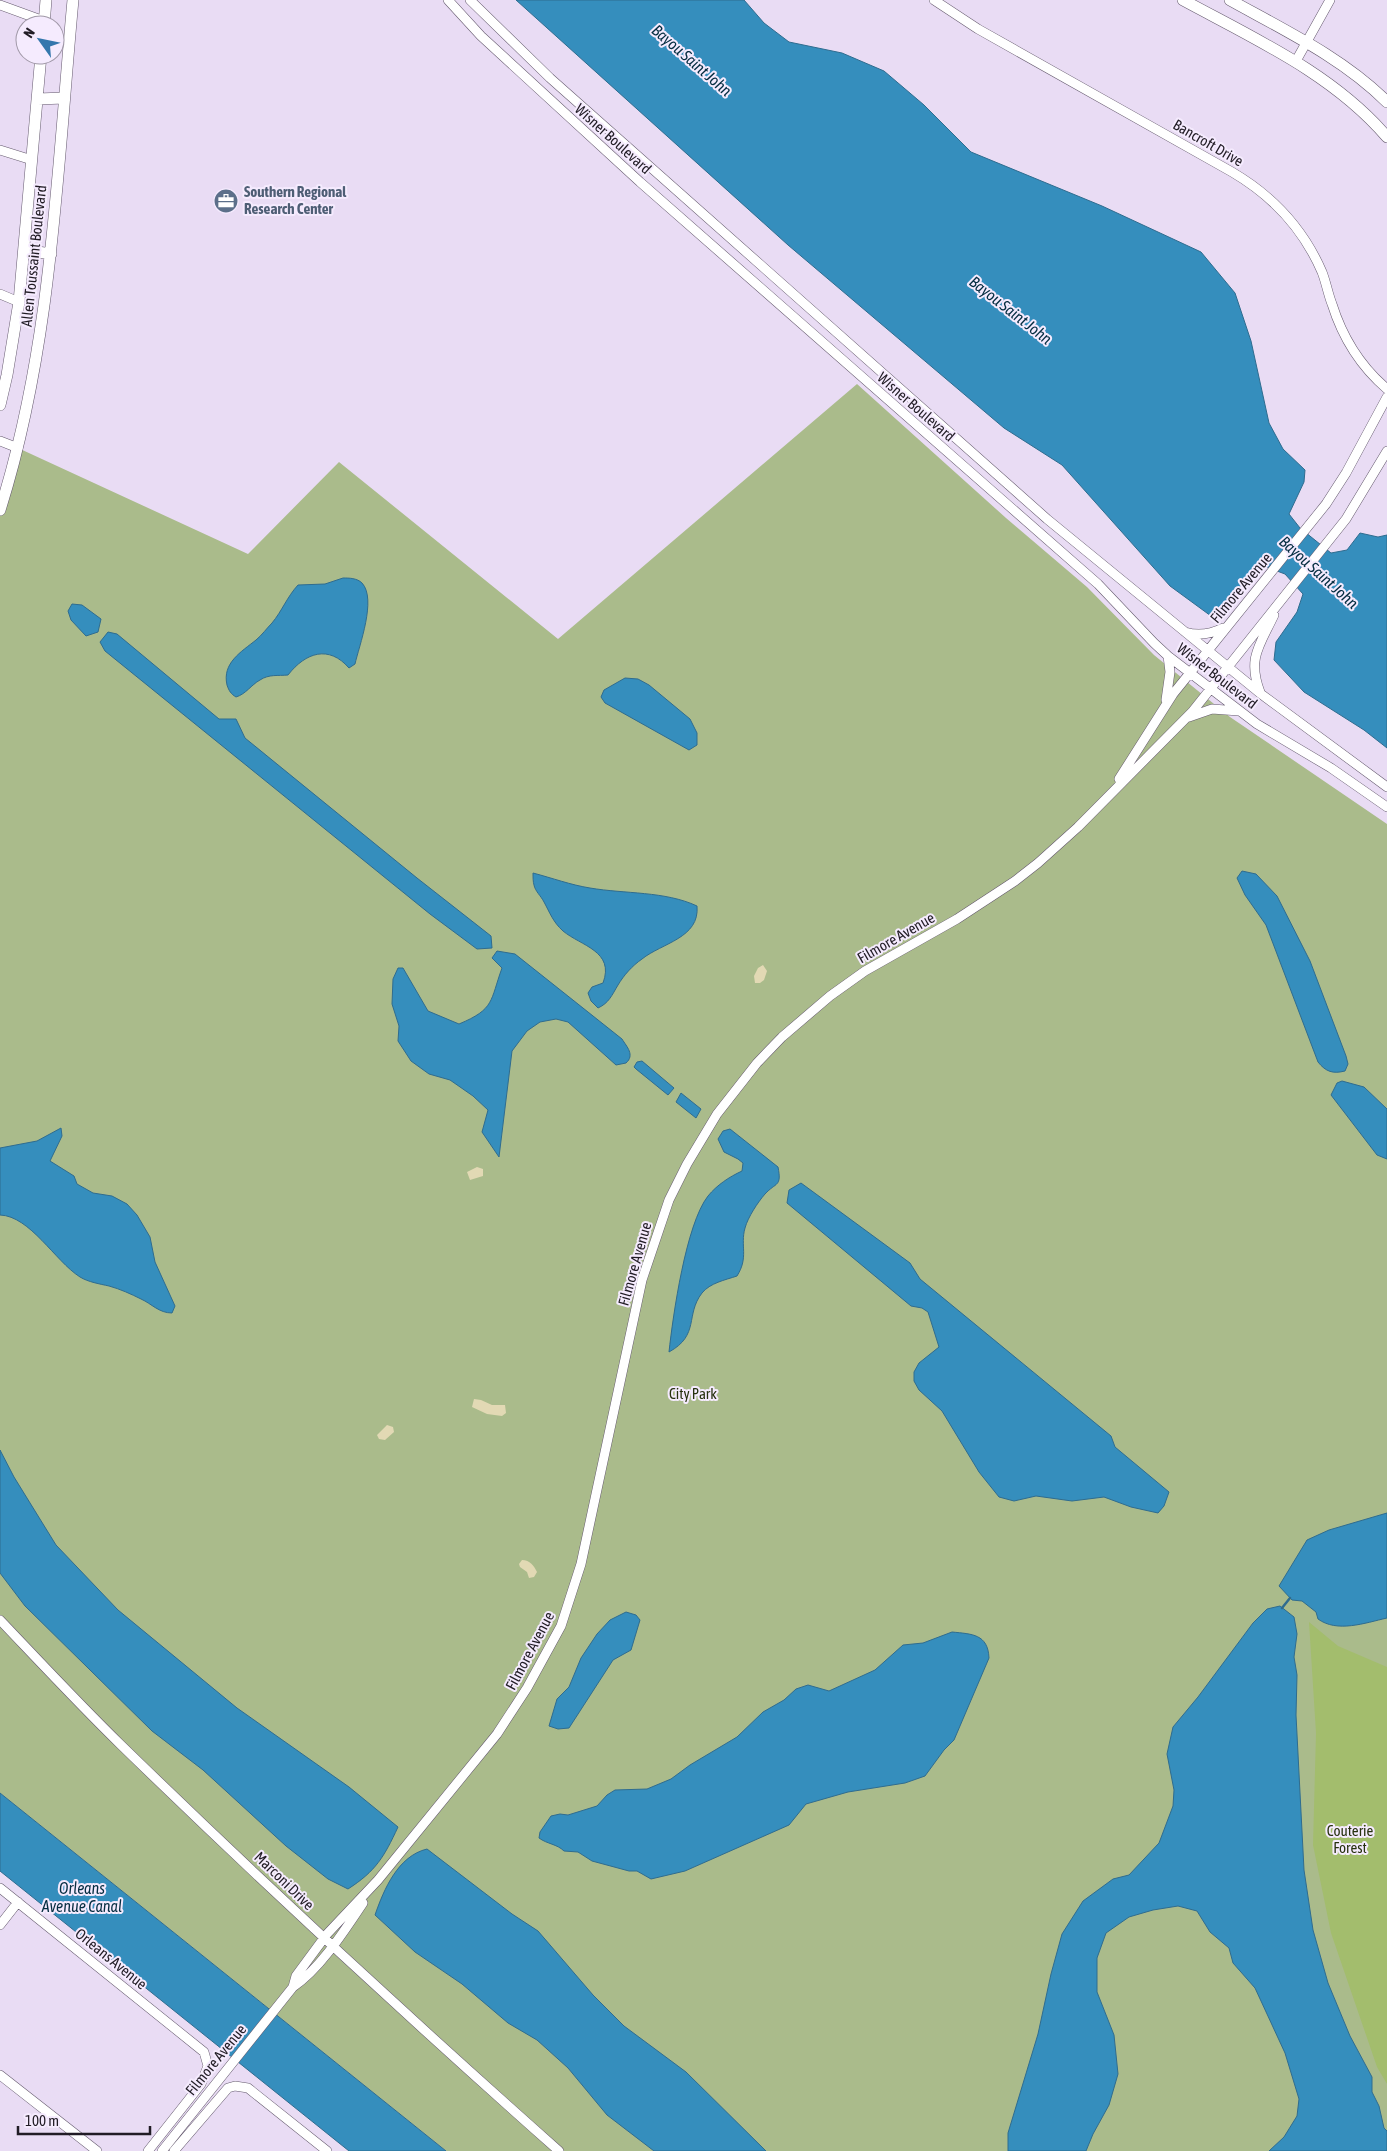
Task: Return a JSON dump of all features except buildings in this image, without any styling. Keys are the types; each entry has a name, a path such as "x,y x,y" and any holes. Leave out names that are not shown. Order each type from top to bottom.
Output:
{"main road":[{"path":"45,15 46,0"},
{"name":"Allen Toussaint Boulevard","path":"0,510 5,473 18,448 33,381 43,318 73,0"},
{"path":"1230,0 1306,42 1363,81 1387,102"},
{"path":"1189,1 1296,61 1342,92 1387,137"},
{"name":"Allen Toussaint Boulevard","path":"0,406 19,302 40,65"},
{"path":"38,98 64,98"},
{"path":"24,250 50,254"}],"street":[{"name":"Wisner Boulevard","path":"448,0 481,36 640,182 1098,584 1168,656 1239,712 1331,768 1387,807"},
{"name":"Wisner Boulevard","path":"470,0 550,78 1047,519 1262,694 1387,787"},
{"name":"Bancroft Drive","path":"934,0 978,29 1232,172 1254,185 1270,198 1298,229 1314,255 1340,328 1349,346 1370,375 1387,389"},
{"path":"1296,61 1330,0"},
{"path":"0,5 24,15"},
{"path":"0,150 32,160"},
{"path":"0,294 19,302"},
{"name":"Filmore Avenue","path":"1111,792 1173,694 1306,530 1346,473 1387,398"},
{"path":"0,441 18,448"},
{"name":"Filmore Avenue","path":"293,1987 296,1976 324,1938 378,1880 497,1734 532,1681 561,1626 581,1564 642,1280 669,1200 687,1164 717,1114 758,1063 804,1017 866,971 948,924 1015,881 1078,827 1186,718 1210,689 1325,546 1358,500 1387,451"},
{"path":"1262,694 1255,679 1253,666 1257,651 1280,603"},
{"path":"1183,631 1192,634 1212,633 1228,625"},
{"path":"1165,708 1170,679 1168,656"},
{"path":"1186,718 1209,710 1239,712"},
{"name":"Marconi Drive","path":"0,1620 120,1744 332,1946 559,2151"},
{"name":"Filmore Avenue","path":"167,2149 279,2004 332,1946 378,1880"},
{"name":"Orleans Avenue","path":"0,1888 204,2052 208,2066 201,2084 148,2151"},
{"path":"0,1925 18,1902"},
{"path":"0,2075 97,2151"},
{"path":"167,2149 228,2088 235,2086 248,2088 327,2151"}],"green space":[{"name":"City Park","path":"857,384 1006,518 1087,587 1154,655 1230,717 1387,824 1387,2151 446,2151 0,1793 0,510 18,448 248,554 339,462 558,639"},
{"name":"Couterie Forest","path":"1309,1622 1338,1646 1387,1667 1387,2084 1377,2067 1331,1933 1313,1845 1316,1733"}],"sand":[{"path":"763,965 767,971 764,980 760,983 755,983 754,976 758,968"},
{"path":"477,1167 483,1169 483,1176 470,1180 467,1172"},
{"path":"474,1399 492,1405 505,1405 506,1413 502,1416 487,1414 472,1407"},
{"path":"387,1425 393,1427 394,1432 385,1440 379,1439 377,1435"},
{"path":"522,1560 529,1562 535,1568 537,1572 534,1577 529,1578 527,1572 520,1567 519,1564"}],"water":[{"name":"Bayou Saint John","path":"516,0 744,0 764,23 789,42 842,53 884,71 924,105 971,152 1102,206 1201,252 1235,293 1251,341 1269,423 1283,449 1305,470 1304,482 1289,514 1300,528 1331,553 1347,550 1360,533 1378,537 1387,535 1387,748 1364,730 1304,692 1274,660 1276,642 1297,612 1303,594 1285,574 1261,565 1211,616 1170,586 1062,465 1004,428 788,245"},
{"path":"343,578 360,581 366,590 368,600 366,623 355,664 349,668 334,656 318,654 302,661 288,675 263,678 240,696 236,697 233,695 227,685 226,677 230,664 272,623 298,585 325,584"},
{"path":"72,604 82,605 101,619 98,632 86,636 71,620 68,611"},
{"path":"108,632 117,634 219,719 236,719 245,738 491,936 492,948 477,949 430,914 105,651 100,642"},
{"path":"625,678 638,679 649,685 690,719 697,733 697,745 689,750 605,703 601,697 604,690"},
{"path":"1242,871 1256,874 1277,896 1310,961 1346,1056 1348,1064 1345,1071 1330,1071 1318,1062 1266,925 1245,895 1237,878"},
{"path":"533,873 583,887 658,895 685,901 697,906 696,917 686,933 650,953 628,971 608,1001 598,1008 591,1001 588,993 592,987 603,983 604,963 594,951 563,931 557,924 536,889 533,882"},
{"path":"497,951 515,954 622,1039 630,1054 629,1060 626,1063 616,1065 568,1022 556,1019 540,1022 527,1031 512,1051 499,1157 482,1132 488,1110 473,1096 450,1080 429,1074 411,1061 398,1041 399,1026 392,1004 393,979 398,968 403,968 428,1011 459,1024 471,1019 485,1008 493,996 502,968 492,958"},
{"path":"642,1061 674,1088 668,1095 634,1067 637,1062"},
{"path":"1342,1081 1364,1087 1387,1109 1387,1159 1377,1155 1331,1095 1337,1083"},
{"path":"681,1093 701,1109 696,1118 676,1102"},
{"path":"61,1128 62,1136 50,1161 74,1176 77,1184 93,1193 112,1196 127,1204 137,1215 150,1237 155,1262 175,1306 172,1313 159,1310 121,1290 90,1282 80,1277 22,1223 11,1217 0,1215 0,1148 37,1141"},
{"path":"730,1129 778,1167 779,1181 762,1197 748,1219 744,1234 743,1263 737,1276 713,1284 702,1293 694,1309 689,1332 679,1345 669,1352 682,1271 693,1227 700,1209 715,1188 742,1171 743,1163 724,1152 718,1139 723,1131"},
{"path":"801,1183 910,1263 920,1279 1111,1436 1115,1447 1169,1492 1164,1506 1158,1513 1131,1507 1104,1497 1072,1501 1036,1496 1014,1501 999,1497 979,1472 942,1411 919,1390 914,1381 914,1372 919,1363 939,1347 928,1312 922,1308 911,1306 787,1203 789,1190"},
{"path":"0,1450 14,1477 56,1545 118,1610 237,1708 349,1787 398,1827 383,1855 366,1876 348,1889 328,1879 286,1846 203,1770 152,1731 25,1606 0,1573"},
{"path":"1387,1513 1387,1618 1351,1626 1326,1623 1318,1619 1316,1612 1302,1601 1292,1600 1279,1586 1307,1540 1329,1530"},
{"path":"1280,1606 1294,1617 1297,1634 1294,1657 1297,1675 1296,1715 1304,1870 1313,1930 1328,1983 1350,2036 1372,2077 1372,2092 1379,2106 1384,2128 1387,2131 1387,2151 1269,2151 1284,2137 1297,2116 1299,2099 1285,2053 1255,1988 1233,1963 1229,1948 1210,1932 1197,1911 1178,1906 1153,1910 1129,1917 1106,1933 1097,1958 1097,1992 1114,2035 1118,2074 1109,2105 1086,2151 1008,2151 1008,2133 1038,2034 1062,1934 1083,1901 1113,1879 1129,1875 1159,1843 1173,1806 1174,1790 1167,1754 1173,1727 1198,1697 1253,1623 1267,1609"},
{"path":"626,1612 636,1615 640,1620 631,1650 613,1660 569,1728 558,1729 549,1726 557,1699 569,1687 581,1658 597,1634 610,1620"},
{"path":"952,1632 978,1637 986,1644 989,1658 954,1740 944,1750 925,1776 905,1783 848,1792 806,1804 789,1825 685,1871 651,1879 637,1871 629,1871 592,1861 578,1852 564,1851 539,1838 540,1832 551,1816 568,1815 597,1806 607,1795 615,1790 647,1789 671,1779 690,1765 737,1737 763,1712 784,1700 796,1689 808,1685 829,1691 875,1670 903,1645 923,1643"},
{"name":"Orleans Avenue Canal","path":"0,1793 446,2151 349,2151 0,1871"},
{"path":"427,1849 512,1914 538,1931 593,1995 624,2026 686,2072 766,2151 654,2151 607,2115 568,2068 537,2040 508,2023 462,1984 415,1952 375,1915 393,1875 400,1866 417,1853"}],"waterway":[{"path":"1282,1608 1290,1598"}],"place":[{"name":"Southern Regional Research Center","path":"226,201"}]}
